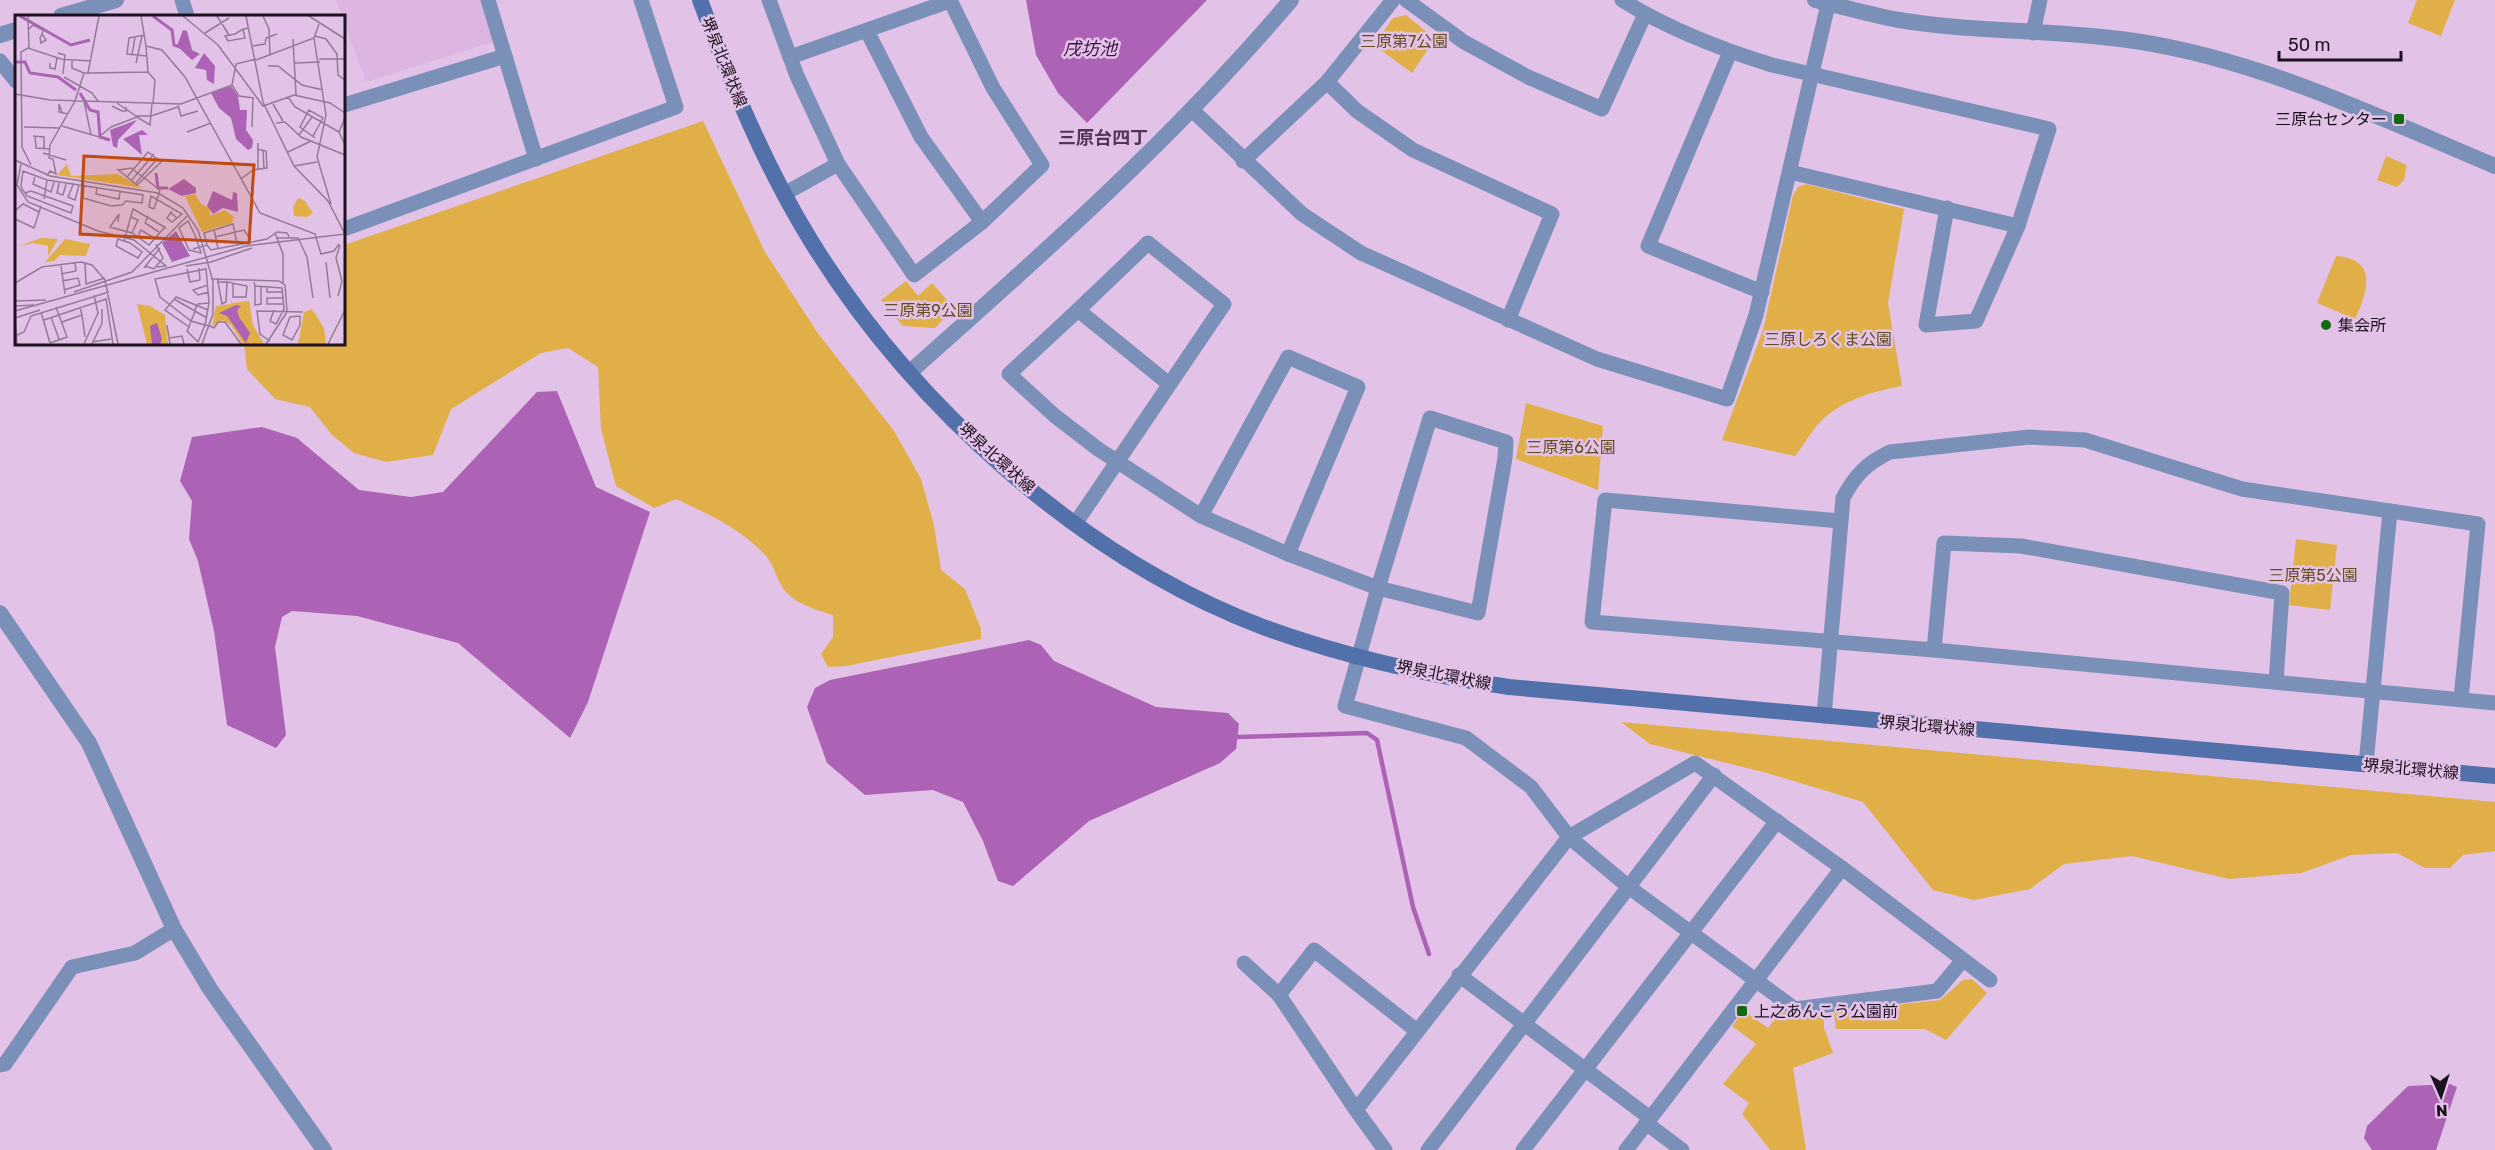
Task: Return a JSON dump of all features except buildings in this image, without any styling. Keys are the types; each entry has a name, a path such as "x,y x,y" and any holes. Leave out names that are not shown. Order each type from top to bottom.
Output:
{"main road":[{"name":"堺泉北環状線","path":"700,0 729,78 784,194 811,242 855,306 910,372 993,457 1076,524 1156,575 1262,627 1359,657 1456,679 1509,687 2495,776"}],"street":[{"path":"64,15 116,0"},
{"path":"182,0 187,15"},
{"path":"488,0 536,159"},
{"path":"345,230 676,107 641,0"},
{"path":"769,0 790,57 838,164 914,275 981,222 1042,165 993,88 950,0 790,57"},
{"path":"910,372 1089,211 1240,60 1291,0"},
{"path":"1243,161 1326,82 1393,0"},
{"path":"1406,0 1464,42 1528,77 1602,109 1645,14"},
{"path":"1622,0 1645,14 1730,52 1812,75 2049,129 2018,226 1976,321 1926,325 1947,207"},
{"path":"2033,33 2040,0"},
{"path":"1192,110 1243,161 1302,214 1361,253 1596,359 1728,399 1762,292 1812,75 1824,1 1899,20 2134,41 2232,63 2318,92 2495,166"},
{"path":"0,35 15,30"},
{"path":"867,30 921,136 981,222"},
{"path":"1730,52 1648,246 1762,292"},
{"path":"345,105 505,56"},
{"path":"0,61 15,80"},
{"path":"1326,82 1357,111 1413,150 1552,214 1508,320"},
{"path":"784,194 838,164"},
{"path":"1790,172 1947,207 2018,226"},
{"path":"1076,524 1118,462 1169,384 1224,304 1148,243 1009,374 1055,416 1118,462 1201,516 1288,554 1378,588 1478,613 1506,442 1431,418 1378,588 1346,706 1466,738 1532,787 1569,837 1630,888 1795,1009 1937,992 1963,960"},
{"path":"1078,310 1169,384"},
{"path":"1201,516 1288,357 1358,387 1288,554"},
{"path":"1824,716 1828,642 1840,521 1843,498 1855,476 1873,460 1890,452 2030,436 2085,440 2115,447 2242,489 2478,524 2461,699"},
{"path":"1840,521 1605,500 1592,622 1934,650 2495,703"},
{"path":"2366,764 2390,511"},
{"path":"1934,650 1944,543 2021,546 2282,593 2276,682"},
{"path":"0,613 88,743 174,929 210,989 324,1150"},
{"path":"1356,1110 1459,975 1569,837 1695,763 1842,868 1990,980"},
{"path":"1428,1150 1714,775"},
{"path":"1523,1150 1776,820"},
{"path":"1626,1150 1842,868"},
{"path":"0,1065 5,1064 72,967 135,953 174,929"},
{"path":"1279,995 1314,950 1417,1030"},
{"path":"1244,963 1279,995 1385,1150"},
{"path":"1459,975 1585,1068 1682,1150"}],"shaded area":[{"path":"336,0 480,0 493,42 366,82 345,25 345,15 341,15"}],"green space":[{"path":"2417,0 2455,0 2441,36 2408,23"},
{"name":"三原第7公園","path":"1406,15 1435,39 1412,73 1374,45 1393,18"},
{"path":"703,121 765,252 817,332 894,431 921,479 934,525 941,570 965,589 981,629 981,639 846,666 828,667 821,654 833,637 833,615 804,604 785,591 773,566 757,546 724,523 676,499 654,508 616,486 601,429 598,367 568,348 541,353 451,409 433,455 386,462 354,453 332,435 310,407 275,399 247,369 244,345 345,345 345,245"},
{"path":"2386,156 2407,165 2404,180 2397,187 2377,180"},
{"name":"三原しろくま公園","path":"1806,184 1904,209 1888,303 1902,386 1870,394 1839,407 1817,425 1795,456 1722,440 1763,330 1793,195 1798,187"},
{"path":"2336,256 2349,258 2359,263 2364,270 2366,288 2355,319 2317,303"},
{"name":"三原第9公園","path":"906,281 918,296 932,283 954,308 935,328 903,326 881,300"},
{"name":"三原第6公園","path":"1526,403 1603,426 1598,490 1516,459"},
{"name":"三原第5公園","path":"2296,539 2337,545 2330,610 2289,605"},
{"path":"1621,722 2495,802 2495,851 2463,855 2450,868 2425,868 2397,853 2351,855 2301,873 2229,879 2132,856 2064,864 2030,889 1974,900 1933,890 1863,802 1767,773 1650,744"},
{"path":"1972,979 1987,993 1946,1040 1925,1029 1836,1029 1834,1011 1940,1000 1963,980"},
{"path":"1783,1009 1791,1015 1824,1013 1824,1028 1833,1053 1793,1068 1806,1150 1770,1150 1742,1114 1749,1103 1723,1084 1756,1044 1732,1026 1744,1011 1768,1028"}],"water":[{"name":"戌坊池","path":"1026,0 1207,0 1087,123 1058,93 1036,55"},
{"path":"557,391 596,487 650,512 588,702 570,738 458,643 357,616 292,611 282,617 275,647 286,735 276,748 227,725 214,631 198,561 189,539 192,501 180,481 192,437 262,427 297,438 359,490 411,497 443,492 537,392"},
{"path":"1029,640 1041,645 1054,661 1156,707 1228,713 1239,724 1236,749 1220,763 1089,821 1013,886 998,881 983,841 963,802 933,790 865,795 827,763 807,707 815,688 830,680"},
{"path":"2450,1084 2457,1087 2436,1150 2372,1150 2364,1138 2367,1126 2408,1086"}],"waterway":[{"path":"1237,737 1367,733 1377,740 1413,907 1429,954"}],"place":[{"name":"三原台センター","path":"2399,119"},
{"name":"集会所","path":"2326,325"},
{"name":"上之あんこう公園前","path":"1742,1011"}],"district":[{"name":"三原台四丁","path":"1103,138"}]}
